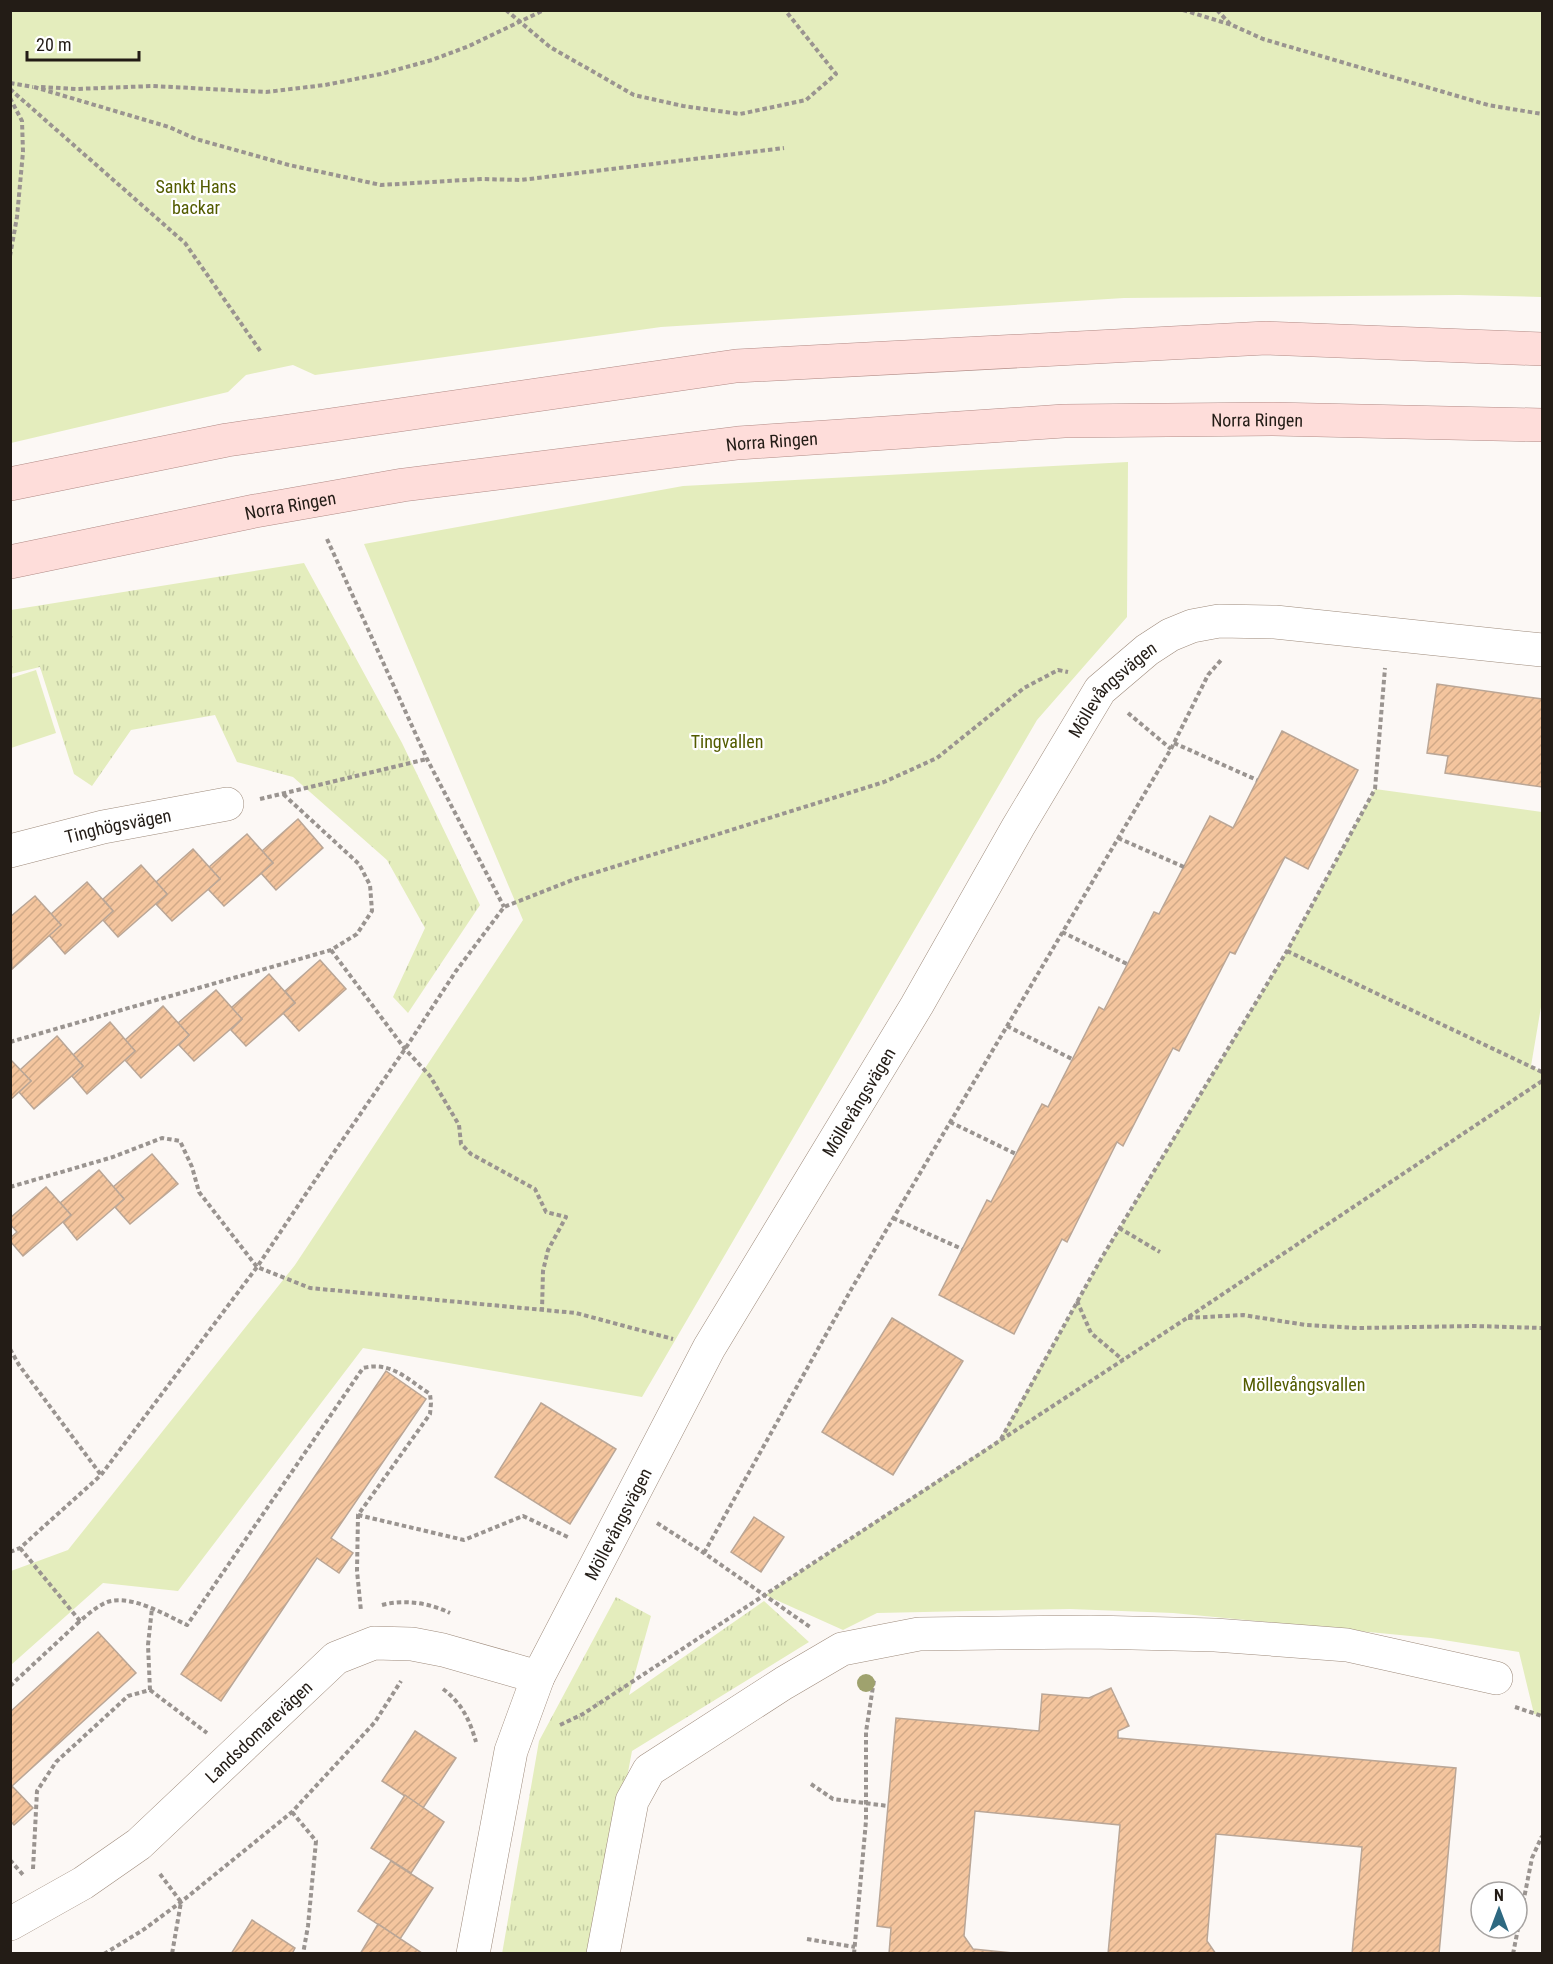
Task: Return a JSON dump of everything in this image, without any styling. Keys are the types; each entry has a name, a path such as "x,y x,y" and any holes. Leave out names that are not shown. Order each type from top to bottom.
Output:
{"main road":[{"path":"10,484 227,440 736,366 1266,338 1542,349"},
{"name":"Norra Ringen","path":"10,562 255,511 403,485 738,443 1064,421 1273,418 1542,425"}],"street":[{"name":"Möllevångsvägen","path":"473,1953 511,1750 538,1677 709,1348 917,1005 1018,827 1100,690 1170,635 1192,626 1219,621 1275,622 1542,650"},
{"name":"Tinghögsvägen","path":"10,851 103,827 226,804"},
{"path":"603,1953 632,1801 649,1770 784,1683 842,1650 919,1634 1091,1632 1215,1635 1347,1645 1496,1678"},
{"name":"Landsdomarevägen","path":"10,1924 83,1883 138,1844 336,1658 374,1643 412,1644 443,1650 538,1677"}],"path":[{"path":"506,10 550,47 634,96 740,114 806,100 837,74 785,10"},
{"path":"10,83 34,87 76,89 153,86 266,92 325,85 381,74 432,60 469,46 544,10"},
{"path":"1183,10 1232,25 1263,39 1488,105 1542,114"},
{"path":"1217,10 1232,25"},
{"path":"34,87 169,127 196,139 289,165 381,185 482,179 521,180 784,148"},
{"path":"10,89 185,243 261,352"},
{"path":"10,98 22,121 23,152 17,217 10,256"},
{"path":"327,540 428,759 504,907"},
{"path":"704,1553 852,1288 1171,749 1208,675 1225,654"},
{"path":"1000,1439 1119,1228 1287,951 1375,789 1386,665 1375,664"},
{"path":"10,1552 20,1548 101,1475 258,1267 456,971 504,907 575,879 884,782 937,758 1024,688 1058,670 1076,674 1100,690 1171,749"},
{"path":"1174,743 1257,780"},
{"path":"226,804 283,794 428,759"},
{"path":"10,1042 331,950 357,934 372,910 370,885 359,864 283,794"},
{"path":"1118,838 1184,867"},
{"path":"1062,932 1127,964"},
{"path":"331,950 405,1049 430,1076 459,1125 461,1144 471,1154 535,1189 546,1212 566,1217 548,1250 543,1271 542,1310"},
{"path":"1287,951 1542,1072"},
{"path":"1007,1026 1072,1059"},
{"path":"511,1750 583,1714 1187,1318 1542,1081"},
{"path":"950,1122 1016,1154"},
{"path":"10,1187 113,1157 162,1138 180,1141 192,1167 199,1192 258,1267 310,1288 576,1313 709,1348"},
{"path":"893,1218 963,1248"},
{"path":"1119,1228 1160,1252"},
{"path":"1077,1301 1091,1333 1123,1360"},
{"path":"1187,1318 1243,1315 1306,1325 1357,1328 1475,1326 1542,1328"},
{"path":"10,1349 19,1365 101,1475"},
{"path":"10,1686 80,1621 105,1603 124,1600 152,1608 187,1624 363,1368 376,1365 389,1368 430,1394 431,1403 430,1414 358,1515 357,1571 361,1611"},
{"path":"628,1505 704,1553 842,1650"},
{"path":"358,1515 464,1540 523,1516 576,1540"},
{"path":"20,1548 80,1621"},
{"path":"150,1690 148,1645 152,1608"},
{"path":"854,1953 866,1803 866,1732 879,1641"},
{"path":"104,1953 143,1930 182,1902 292,1812 375,1722 405,1676"},
{"path":"437,1687 457,1701 466,1714 477,1746"},
{"path":"150,1690 214,1738"},
{"path":"32,1872 37,1791 57,1762 128,1696 150,1690"},
{"path":"812,1784 833,1798 888,1806"},
{"path":"292,1812 316,1841 308,1926 303,1953"},
{"path":"1513,1953 1532,1858 1542,1836"},
{"path":"138,1844 182,1902 172,1953"},
{"path":"10,1860 32,1884"},
{"path":"807,1939 855,1947"}],"green space":[{"name":"Sankt Hans backar","path":"10,11 1542,11 1542,297 1459,295 1124,298 661,327 315,375 293,365 246,375 228,392 11,443"},
{"name":"Tingvallen","path":"1128,462 1127,617 1037,720 642,1397 363,1348 178,1591 103,1583 11,1665 11,1571 68,1550 295,1265 523,920 364,544 683,486"},
{"path":"304,563 402,743 480,905 408,1013 393,997 425,928 387,860 293,777 237,762 215,715 131,730 92,786 74,774 40,667 11,674 11,610"},
{"path":"36,670 56,733 11,748 11,678"},
{"name":"Möllevångsvallen","path":"1375,789 1542,812 1542,1001 1531,1066 1542,1072 1542,1716 1534,1714 1519,1652 1431,1638 1173,1613 1070,1609 877,1613 843,1630 765,1595 1000,1439 1101,1259 1287,951"},
{"path":"616,1597 651,1616 629,1695 764,1601 809,1642 632,1751 594,1953 502,1954 539,1741"}],"building":[{"path":"1437,684 1542,699 1542,787 1445,773 1448,756 1427,753"},
{"path":"1282,731 1358,770 1308,869 1285,857 1235,954 1230,952 1179,1051 1173,1048 1123,1146 1117,1142 1067,1242 1062,1239 1014,1334 939,1295 987,1200 991,1202 1042,1104 1048,1107 1099,1007 1104,1010 1154,912 1159,914 1210,816 1233,828"},
{"path":"298,819 323,848 276,890 261,873 273,863 262,851"},
{"path":"247,834 273,863 224,906 208,889 220,879 209,867"},
{"path":"193,849 220,879 172,921 156,904 167,894 156,882"},
{"path":"141,865 167,894 118,937 103,920 113,911 103,899"},
{"path":"87,882 113,911 65,954 49,935 61,925 51,914"},
{"path":"35,896 61,925 12,969 10,917"},
{"path":"320,960 346,989 299,1031 283,1013 295,1003 285,991"},
{"path":"269,974 295,1003 246,1046 231,1030 242,1019 231,1008"},
{"path":"216,990 242,1019 194,1061 179,1045 189,1035 178,1023"},
{"path":"163,1006 189,1035 141,1078 125,1060 135,1051 125,1040"},
{"path":"110,1022 135,1051 87,1094 72,1076 83,1066 73,1055"},
{"path":"57,1036 83,1066 34,1109 19,1092 31,1081 20,1070"},
{"path":"10,1059 31,1081 10,1100"},
{"path":"152,1154 178,1184 130,1224 115,1207 124,1199 113,1187"},
{"path":"99,1170 124,1199 77,1240 63,1222 71,1215 60,1203"},
{"path":"46,1187 71,1215 23,1256 10,1241 10,1238 17,1232 10,1224 10,1218"},
{"path":"892,1318 963,1361 893,1475 822,1432"},
{"path":"386,1371 426,1399 331,1538 353,1553 339,1573 317,1558 221,1701 181,1674"},
{"path":"541,1403 616,1449 570,1524 495,1477"},
{"path":"754,1517 784,1537 761,1572 731,1552"},
{"path":"98,1632 136,1673 12,1786 33,1808 14,1825 10,1821 10,1712"},
{"path":"1111,1688 1129,1726 1118,1731 1118,1738 1456,1768 1439,1954 1352,1954 1362,1847 1216,1834 1207,1941 1216,1954 1108,1954 1120,1825 975,1811 964,1936 973,1949 1024,1954 889,1954 891,1928 877,1926 896,1718 1039,1731 1042,1694 1089,1698"},
{"path":"415,1731 456,1758 423,1808 382,1781"},
{"path":"405,1795 444,1822 411,1873 371,1848"},
{"path":"391,1861 433,1888 400,1939 358,1911"},
{"path":"252,1920 295,1948 292,1954 231,1954"},
{"path":"378,1924 422,1953 360,1954"}]}
